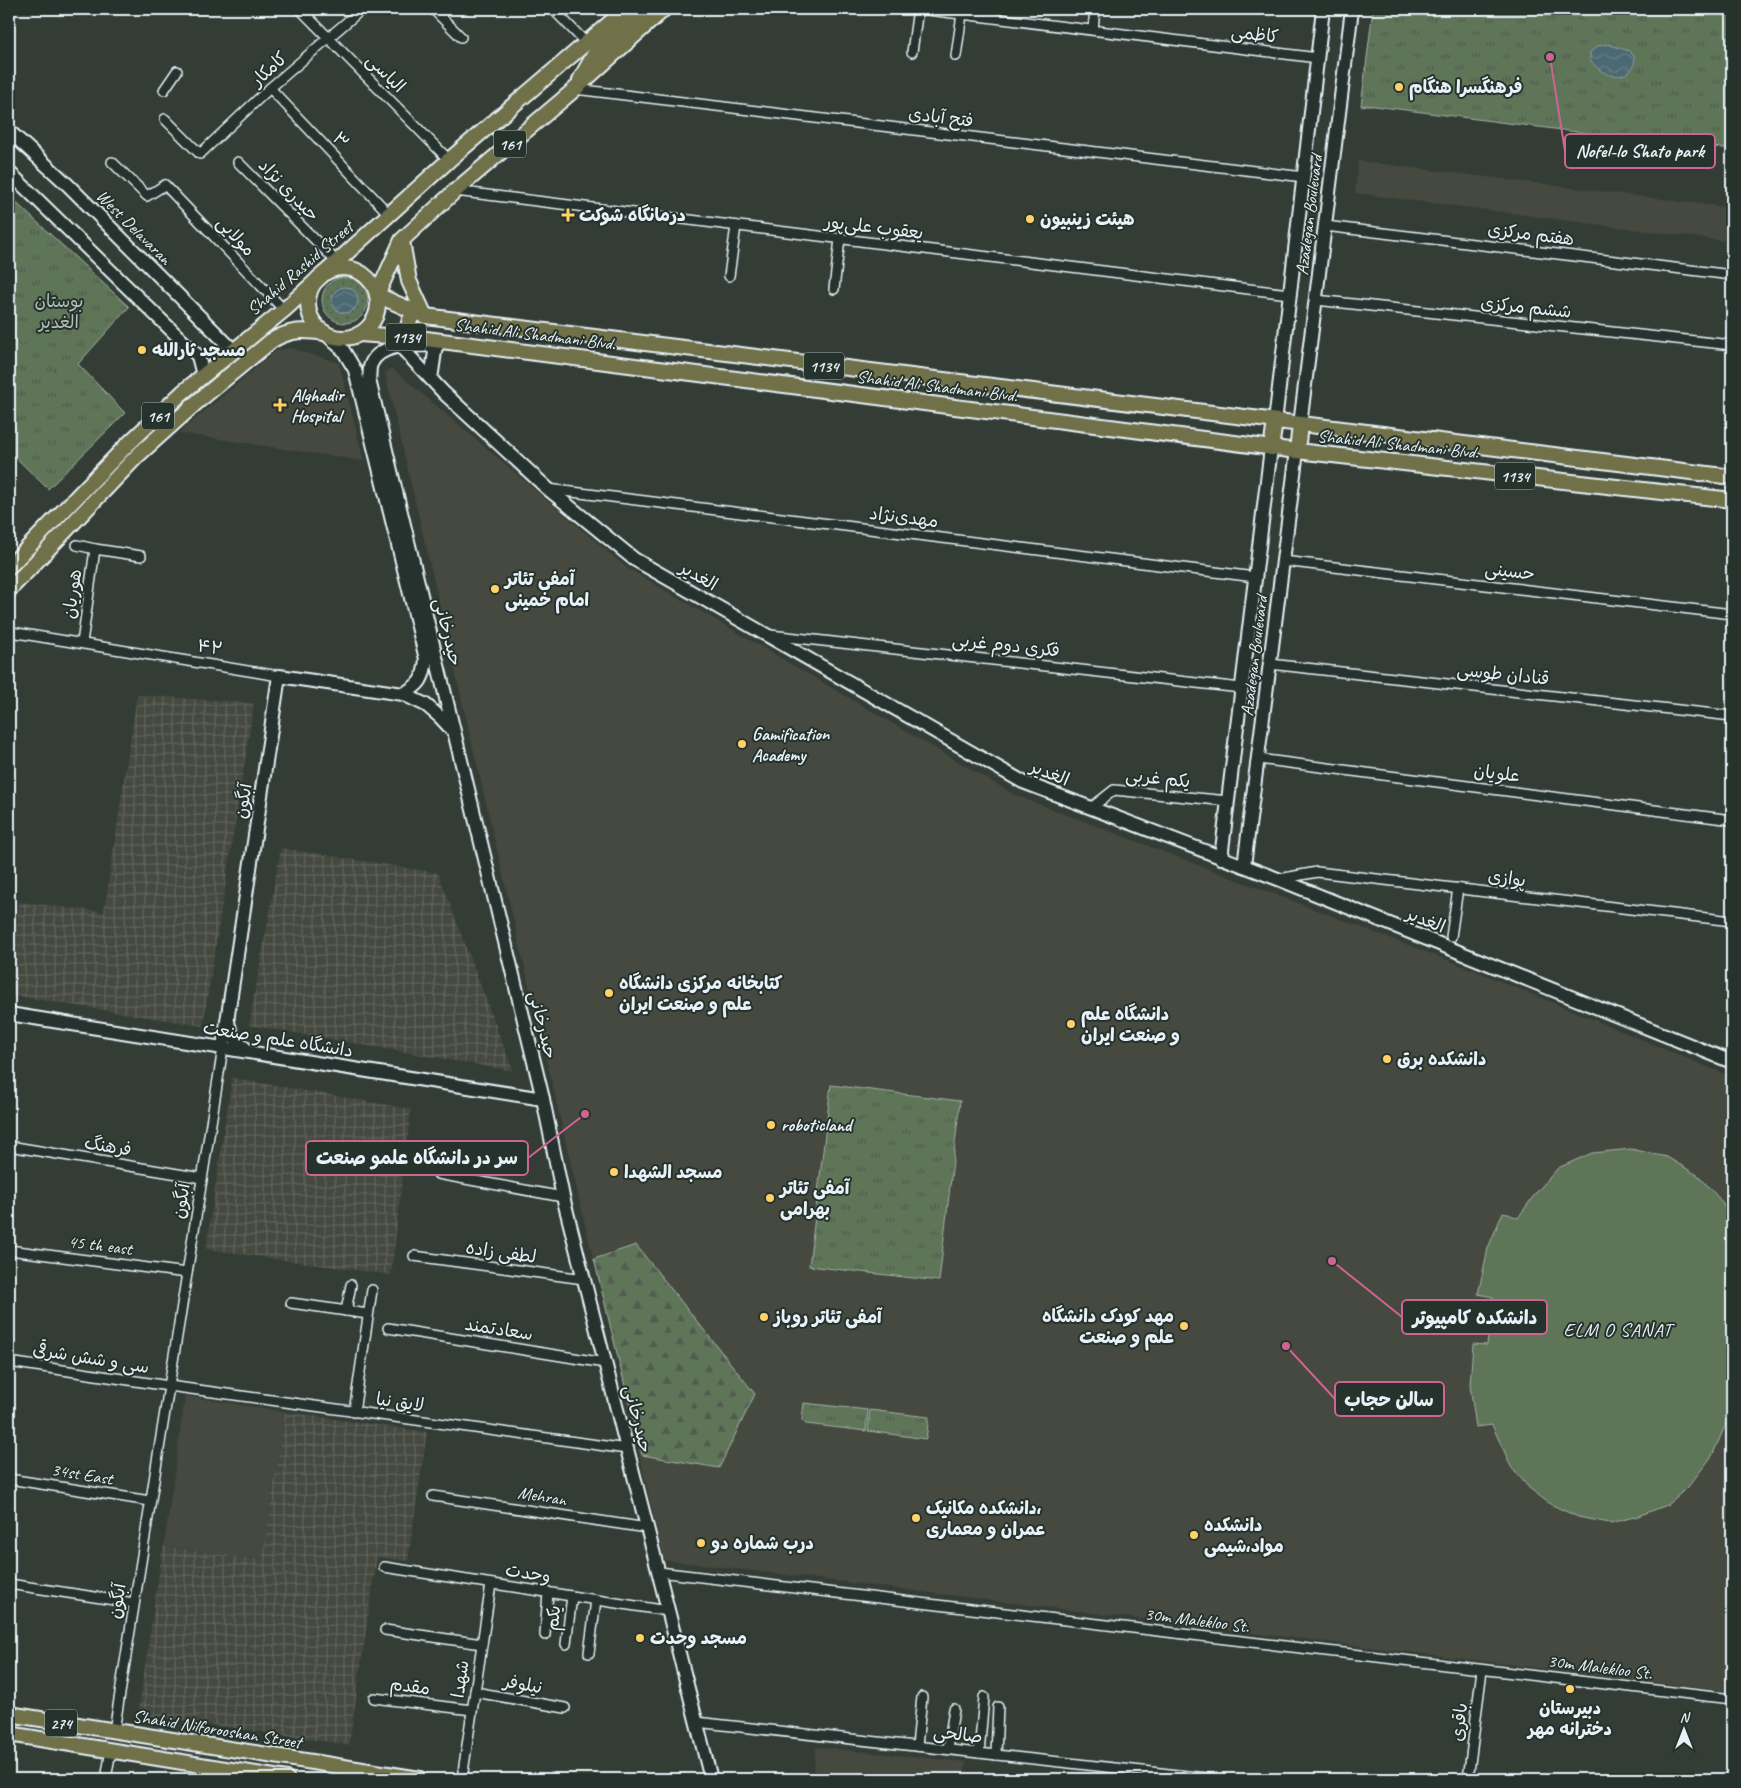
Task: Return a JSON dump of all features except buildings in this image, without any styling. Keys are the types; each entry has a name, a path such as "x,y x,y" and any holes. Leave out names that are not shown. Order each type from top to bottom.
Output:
{"main road":[{"name":"Shahid Rashid Street","path":"9,567 126,446 203,376 284,310 449,160 626,9"},
{"path":"575,89 595,53 645,9"},
{"name":"161","path":"378,295 402,240 455,191 575,89 664,9"},
{"name":"Azadegan Boulevard","path":"1275,422 1324,9"},
{"name":"Azadegan Boulevard","path":"1300,425 1352,9"},
{"name":"West Delavaran","path":"9,131 68,185 233,350"},
{"path":"9,172 198,356 203,376"},
{"path":"402,240 409,281 420,315 410,318 406,342"},
{"path":"335,269 353,269 369,279 378,295 377,313 368,328 360,334 349,337 336,337 325,333 311,317 308,307 312,286 319,278 335,269"},
{"name":"Shahid Ali Shadmani Blvd.","path":"378,295 420,315 1275,422"},
{"name":"Shahid Rashid Street","path":"9,590 137,456 197,402 271,341 282,334 293,331 325,333"},
{"name":"حیدرخانی","path":"325,333 342,350 355,370 426,660 422,680 403,694"},
{"name":"Shahid Ali Shadmani Blvd.","path":"360,334 406,342 453,342 1271,448"},
{"name":"حیدرخانی","path":"453,342 436,345 406,342 390,348 379,355 371,364 369,380 543,1099 563,1197 711,1779"},
{"name":"الغدیر","path":"406,342 431,378 548,490 634,559 1023,782 1244,866 1732,1062"},
{"path":"431,378 436,345"},
{"path":"1271,448 1275,422"},
{"name":"1134","path":"1275,422 1300,425"},
{"path":"1297,451 1300,425"},
{"name":"Shahid Ali Shadmani Blvd.","path":"1300,425 1732,477"},
{"name":"Azadegan Boulevard","path":"1221,858 1271,448"},
{"name":"1134","path":"1271,448 1297,451"},
{"name":"Azadegan Boulevard","path":"1244,866 1297,451"},
{"name":"Shahid Ali Shadmani Blvd.","path":"1297,451 1732,500"},
{"name":"۴۲","path":"280,676 403,694 426,705 454,733"},
{"name":"آبگون","path":"223,1048 280,676"},
{"name":"دانشگاه علم و صنعت","path":"9,1014 543,1099"},
{"path":"228,1016 232,1035 237,1042 251,1053"},
{"name":"Shahid Nilforooshan Street","path":"9,1714 420,1779"},
{"path":"111,1750 114,1731"},
{"name":"274","path":"9,1734 111,1750 233,1775 287,1779"}],"street":[{"name":"الیاسی","path":"300,9 449,160"},
{"name":"کامکار","path":"165,119 200,154 270,88 362,9"},
{"path":"433,9 461,37"},
{"path":"553,9 586,43"},
{"path":"912,52 919,9"},
{"name":"کاظمی","path":"919,9 1318,58"},
{"path":"1093,30 1095,9"},
{"path":"956,56 962,14"},
{"path":"164,90 177,71"},
{"name":"۳","path":"270,88 389,214"},
{"name":"فتح آبادی","path":"575,89 1304,177"},
{"name":"مولایی","path":"112,162 147,196 165,185 284,310"},
{"name":"حیدری نژاد","path":"238,162 337,262"},
{"name":"یعقوب علی‌پور","path":"455,191 1289,294"},
{"path":"729,276 736,226"},
{"name":"هفتم مرکزی","path":"1325,226 1732,275"},
{"path":"834,289 840,239"},
{"name":"ششم مرکزی","path":"1316,300 1732,345"},
{"name":"مهدی‌نژاد","path":"548,490 1255,577"},
{"name":"هوریان","path":"77,546 141,556"},
{"name":"هوریان","path":"82,643 95,549"},
{"name":"حسینی","path":"1283,561 1732,614"},
{"name":"۴۲","path":"11,632 280,676"},
{"name":"فکری دوم غربی","path":"766,635 1242,688"},
{"name":"قنادان طوسی","path":"1270,664 1732,716"},
{"name":"علویان","path":"1258,759 1732,820"},
{"name":"یکم غربی","path":"1091,808 1114,790 1228,801"},
{"name":"پوازی","path":"1278,880 1317,872 1732,921"},
{"path":"1451,937 1458,888"},
{"name":"آبگون","path":"114,1731 223,1048"},
{"name":"فرهنگ","path":"9,1146 202,1178"},
{"path":"438,1174 563,1197"},
{"name":"45 th east","path":"9,1250 187,1273"},
{"name":"لطفی زاده","path":"414,1256 584,1279"},
{"path":"346,1311 351,1285"},
{"path":"354,1412 372,1290"},
{"path":"291,1303 368,1314"},
{"name":"سعادتمند","path":"388,1328 605,1363"},
{"name":"سی و شش شرقی","path":"9,1362 169,1386"},
{"name":"لایق نیا","path":"169,1386 627,1449"},
{"name":"34st East","path":"9,1479 150,1501"},
{"name":"Mehran","path":"432,1496 647,1528"},
{"name":"وحدت","path":"384,1567 668,1611"},
{"name":"30m Malekloo St.","path":"658,1572 1732,1700"},
{"path":"9,1584 134,1603"},
{"name":"شهدا","path":"462,1779 491,1584"},
{"path":"545,1635 548,1592"},
{"name":"یکم","path":"566,1644 572,1596"},
{"path":"589,1652 596,1600"},
{"path":"385,1630 482,1644"},
{"name":"باقری","path":"1468,1779 1482,1670"},
{"name":"نیلوفر","path":"475,1692 566,1708"},
{"path":"917,1746 922,1697"},
{"path":"980,1753 984,1697"},
{"name":"مقدم","path":"374,1698 472,1710"},
{"path":"996,1755 998,1707"},
{"path":"948,1749 954,1708"},
{"name":"صالحی","path":"696,1722 1215,1779"},
{"path":"106,1779 111,1750"}],"shaded area":[{"path":"1358,161 1732,208 1732,242 1355,193"},
{"name":"Alghadir Hospital","path":"291,348 339,363 364,461 179,433 277,350"},
{"name":"دانشگاه علم و صنعت ایران","path":"392,368 627,568 1015,795 1476,971 1732,1077 1732,1692 664,1560 385,373"},
{"path":"137,695 254,703 203,1026 9,995 9,978 19,902 104,912"},
{"path":"281,848 438,873 513,1071 249,1025"},
{"path":"232,1078 411,1109 391,1275 206,1249"},
{"path":"185,1396 285,1412 262,1560 164,1546"},
{"path":"285,1412 427,1432 408,1561 377,1557 349,1745 138,1714 163,1546 262,1560"},
{"path":"816,1747 966,1762 964,1779 813,1779"}],"green space":[{"path":"1373,9 1732,9 1732,149 1593,134 1367,105 1361,106"},
{"name":"بوستان الغدیر","path":"9,196 129,307 78,364 125,413 48,489 9,451"},
{"path":"345,277 358,281 364,287 368,300 364,313 358,319 345,323 332,319 326,313 322,300 326,287 332,281"},
{"path":"831,1085 960,1101 939,1281 809,1266"},
{"path":"1631,1149 1667,1157 1699,1176 1723,1203 1732,1228 1732,1395 1725,1426 1712,1456 1688,1487 1667,1505 1638,1516 1610,1523 1578,1517 1550,1504 1529,1488 1511,1466 1492,1425 1476,1427 1470,1385 1473,1344 1487,1345 1493,1297 1478,1294 1488,1248 1503,1212 1518,1218 1535,1194 1558,1168 1592,1153"},
{"path":"636,1245 755,1394 719,1468 642,1455 594,1259"},
{"path":"804,1403 868,1410 866,1431 806,1424 802,1420"},
{"path":"870,1410 929,1417 926,1439 868,1431"}],"water":[{"path":"1608,44 1629,51 1634,56 1633,68 1629,72 1614,76 1601,71 1590,61 1590,52 1598,46"},
{"path":"345,287 354,291 358,300 354,309 345,313 336,309 332,300 336,291"}],"place":[{"name":"Nofel-lo Shato park","path":"1550,57"},
{"name":"فرهنگسرا هنگام","path":"1399,87"},
{"name":"درمانگاه شوکت","path":"568,215"},
{"name":"هیئت زینبیون","path":"1030,219"},
{"name":"مسجد ثارالله","path":"142,350"},
{"name":"Alghadir Hospital","path":"280,405"},
{"name":"آمفی تئاتر امام خمینی","path":"495,589"},
{"name":"Gamification Academy","path":"742,744"},
{"name":"کتابخانه مرکزی دانشگاه علم و صنعت ایران","path":"609,993"},
{"name":"دانشگاه علم و صنعت ایران","path":"1071,1024"},
{"name":"دانشکده برق","path":"1387,1059"},
{"name":"سر در دانشگاه علمو صنعت","path":"585,1114"},
{"name":"roboticland","path":"771,1125"},
{"name":"مسجد الشهدا","path":"614,1172"},
{"name":"آمفی تئاتر بهرامی","path":"770,1198"},
{"name":"دانشکده کامپیوتر","path":"1332,1261"},
{"name":"آمفی تئاتر روباز","path":"764,1317"},
{"name":"مهد کودک دانشگاه علم و صنعت","path":"1184,1326"},
{"name":"سالن حجاب","path":"1286,1346"},
{"name":"دانشکده مکانیک، عمران و معماری","path":"916,1518"},
{"name":"دانشکده مواد،شیمی","path":"1194,1535"},
{"name":"درب شماره دو","path":"701,1543"},
{"name":"مسجد وحدت","path":"640,1638"},
{"name":"دبیرستان دخترانه مهر","path":"1570,1689"}],"district":[{"name":"ELM O SANAT","path":"1618,1329"}]}
